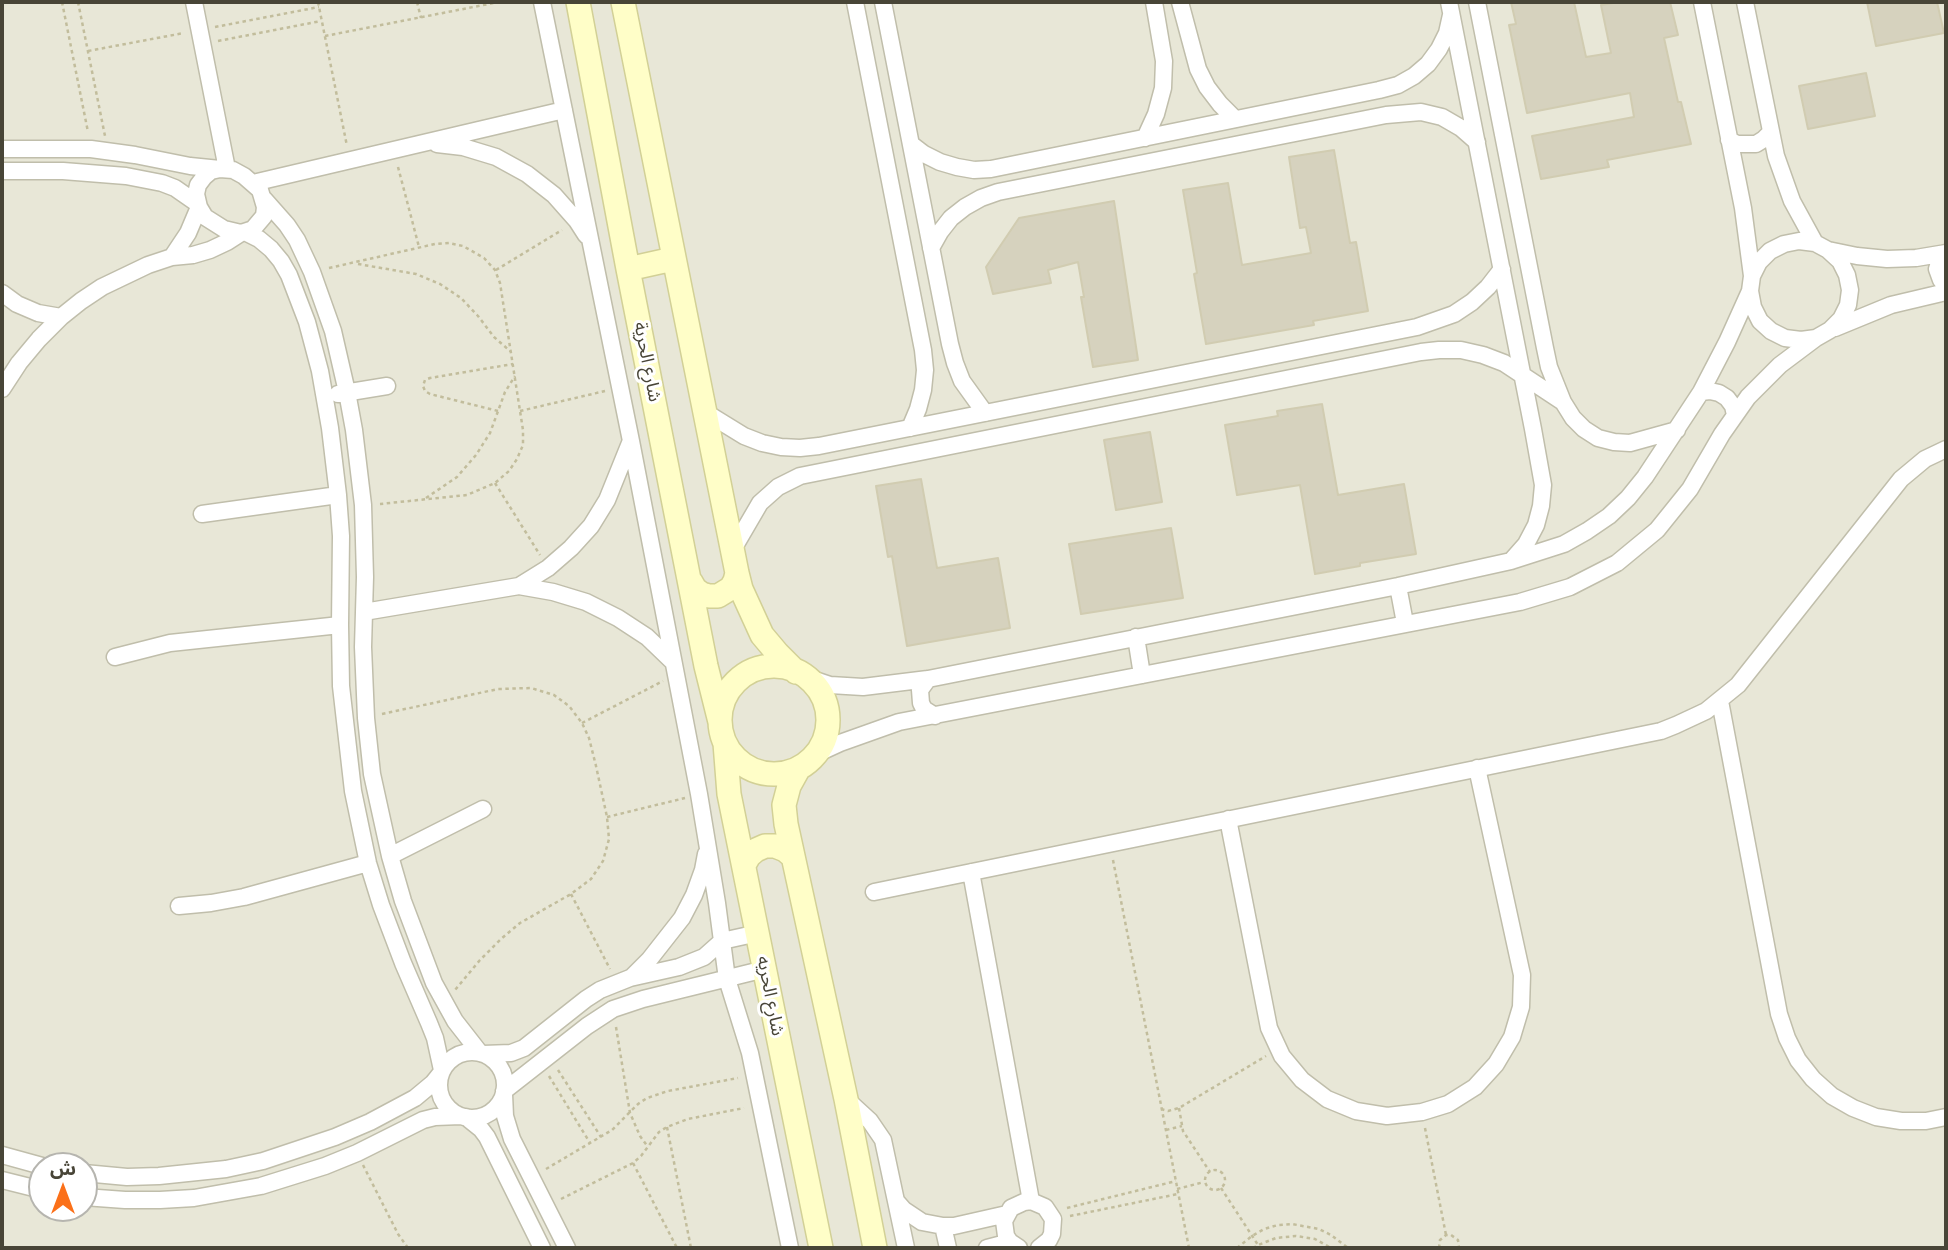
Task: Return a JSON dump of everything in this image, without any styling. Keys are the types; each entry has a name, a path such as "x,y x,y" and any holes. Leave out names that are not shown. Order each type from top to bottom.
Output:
{"street":[{"path":"194,2 224,169"},
{"path":"542,2 699,794 727,979 755,1075 790,1248"},
{"name":"شارع الحرية","path":"578,2 706,666 723,733"},
{"path":"623,2 741,589 762,635 778,654 820,693 827,713 826,735 789,786 783,805 876,1248"},
{"path":"855,2 923,350 923,390 910,428"},
{"path":"883,2 950,344 962,381 985,413"},
{"path":"1144,138 1156,114 1163,88 1164,61 1154,2"},
{"path":"1180,2 1198,69 1207,87 1235,119"},
{"path":"1477,2 1549,367 1563,402 1584,429 1598,438 1614,442 1630,443 1677,430"},
{"path":"1702,2 1743,208 1753,307 1760,321 1785,338 1801,340 1823,334 1891,305 1946,292"},
{"path":"1745,2 1776,156 1792,201 1821,247 1840,261 1847,275 1850,290 1848,305 1841,319 1764,380 1735,415 1675,510 1648,539 1617,563 1582,582 1545,596 899,722 840,743 778,774 757,771 738,761 723,733 721,711 729,691 744,676 764,668 786,668 830,685 863,687 928,679 1398,586 1511,561 1564,544 1609,516 1645,477 1701,392 1727,342 1759,262 1770,251 1799,241 1821,247 1857,256 1887,259 1946,253"},
{"path":"911,144 924,155 974,170 1007,166 1379,90 1398,85 1427,64 1447,33 1450,8"},
{"path":"1450,8 1543,485 1536,525 1526,544 1511,561"},
{"path":"859,26 886,20"},
{"path":"1161,36 1171,43 1179,43 1185,37 1186,30"},
{"path":"1379,90 1390,94 1393,99 1391,111 1386,115"},
{"path":"253,183 564,110"},
{"path":"931,248 951,218 965,206 1013,188 1386,115 1421,112 1442,117 1477,142"},
{"path":"1729,141 1755,144 1770,133"},
{"path":"2,142 29,148"},
{"path":"428,142 463,147 496,158 527,174 554,195 577,221 591,243"},
{"path":"2,149 91,149 224,169 244,176 253,183 297,240 312,272 333,331 354,430 363,505 363,683 372,774 391,862 414,932 444,1003 467,1037 498,1065 502,1073 508,1127 567,1248"},
{"path":"1007,166 1002,172 1002,179 1006,186 1013,188"},
{"path":"172,257 188,233 198,205 198,185 211,171 224,169"},
{"path":"2,172 63,171 162,183 175,188 198,205 214,224 259,239 271,249 289,275 307,322 325,396 338,495 341,686 357,815 370,869 391,934 435,1038 442,1099 453,1112 481,1129 487,1137 542,1248"},
{"path":"2,389 39,339 61,317 102,287 148,265 172,257 210,250 253,229 264,216 264,199"},
{"path":"1946,253 1937,269 1946,285"},
{"path":"628,269 673,259"},
{"path":"705,412 744,436 762,443 781,447 819,446 1433,323 1472,302 1489,287 1502,269"},
{"path":"2,293 17,304 38,313 61,317"},
{"path":"1433,323 1444,335 1438,350"},
{"path":"923,350 936,356 944,352 950,344"},
{"path":"691,582 695,589 709,597 725,594 736,581 735,562 760,503 778,487 800,476 823,471 1438,350 1461,350 1504,363 1563,402"},
{"path":"325,396 387,386"},
{"path":"1701,392 1719,393 1727,398 1735,415"},
{"path":"1079,394 1084,419"},
{"path":"519,586 548,568 591,526 607,500 631,441"},
{"path":"819,446 814,453 814,462 823,471"},
{"path":"874,891 1661,731 1692,719 1720,701 1738,685 1901,479 1926,459 1946,449"},
{"path":"202,514 338,495"},
{"path":"364,612 519,586 553,592 586,602 618,618 637,631 674,668"},
{"path":"1398,586 1405,624"},
{"path":"115,657 180,642 340,625"},
{"path":"1136,637 1142,675"},
{"path":"928,679 920,690 921,703 924,709 935,716"},
{"path":"1720,701 1779,1014 1798,1060 1813,1079 1832,1096 1853,1108 1877,1117 1901,1121 1926,1121 1946,1117"},
{"name":"شارع الحريه","path":"723,733 729,794 821,1248"},
{"path":"1228,819 1269,1028 1282,1056 1302,1080 1327,1099 1356,1111 1387,1116 1422,1112 1448,1104 1475,1087 1496,1064 1512,1037 1521,1007 1522,975 1478,768"},
{"path":"179,906 244,897 370,869 391,862 483,809"},
{"path":"624,981 658,950 682,918 703,870 708,845"},
{"path":"744,864 756,850 765,846 775,846 792,856"},
{"path":"971,872 1031,1201"},
{"path":"98,1174 159,1176 226,1169 299,1150 370,1122 415,1098 454,1057 471,1052 511,1053 524,1048 586,999 624,981 679,967 704,957 722,941 758,933"},
{"path":"98,1197 160,1200 228,1193 293,1177 357,1153 423,1120 435,1117 476,1118 493,1110 504,1092 544,1058 613,1009 765,969"},
{"path":"846,1099 870,1121 883,1140 906,1248"},
{"path":"2,1154 28,1162"},
{"path":"226,1169 228,1193"},
{"path":"2,1180 28,1186"},
{"path":"897,1202 922,1222 943,1226 1007,1214 1017,1204 1031,1201 1038,1203 1051,1216 1052,1234 1044,1246 1039,1248"},
{"path":"987,1248 1015,1245 1004,1229 1007,1214"},
{"path":"943,1226 948,1248"}],"path":[{"path":"62,2 91,149"},
{"path":"78,2 108,151"},
{"path":"318,2 350,160"},
{"path":"417,2 421,18"},
{"path":"325,36 499,2"},
{"path":"203,44 321,21"},
{"path":"394,150 419,247"},
{"path":"495,270 577,221"},
{"path":"312,272 419,247 449,243 463,246 484,258 495,270 500,283 523,430 523,445 517,459 509,471 495,483 467,495 363,505"},
{"path":"355,263 416,275 440,284 461,298 511,353"},
{"path":"498,411 430,394 423,386 425,380 430,378 513,364"},
{"path":"424,500 457,477 476,456 515,376"},
{"path":"520,411 620,388"},
{"path":"495,483 548,568"},
{"path":"582,723 674,668"},
{"path":"366,718 498,689 531,688 554,695 569,706 589,738 607,817 609,839 603,860 591,879 571,894 520,923 501,939 444,1003"},
{"path":"607,817 699,794"},
{"path":"1110,843 1189,1248"},
{"path":"571,894 624,981"},
{"path":"613,1009 630,1113 648,1147"},
{"path":"1161,1109 1168,1111 1179,1108 1278,1048"},
{"path":"544,1058 601,1138"},
{"path":"544,1058 590,1143"},
{"path":"531,1177 601,1138 622,1122 638,1104 657,1094 755,1075"},
{"path":"546,1206 634,1163 653,1139 667,1127 688,1119 761,1105"},
{"path":"1179,1108 1183,1131 1210,1172"},
{"path":"1422,1112 1446,1235"},
{"path":"1166,1130 1182,1126"},
{"path":"667,1127 691,1248"},
{"path":"357,1153 398,1234 408,1248"},
{"path":"634,1163 677,1248"},
{"path":"1214,1170 1222,1172 1225,1181 1221,1188 1210,1188 1206,1182 1207,1174 1214,1170"},
{"path":"1051,1216 1175,1181"},
{"path":"1051,1216 1178,1192 1206,1182"},
{"path":"1221,1188 1259,1246"},
{"path":"1237,1248 1252,1236 1278,1225 1305,1225 1331,1235 1348,1248"},
{"path":"1439,1248 1440,1240 1446,1235"},
{"path":"1446,1235 1455,1237 1459,1248"},
{"path":"1253,1248 1276,1238 1296,1236 1315,1239 1331,1248"}],"shaded area":[{"path":"2,2 1946,2 1946,1248 2,1248"}],"building":[{"path":"1511,2 1574,2 1586,57 1611,53 1601,5 1619,2 1670,2 1678,35 1664,38 1678,102 1681,102 1691,144 1607,160 1609,167 1541,179 1532,136 1634,117 1630,93 1527,113 1509,25 1516,24"},
{"path":"1867,2 1937,2 1944,33 1876,46"},
{"path":"1866,73 1875,116 1808,129 1799,86"},
{"path":"1334,150 1350,243 1356,242 1368,311 1313,321 1314,325 1206,344 1183,190 1228,183 1242,265 1311,253 1306,227 1300,228 1289,157"},
{"path":"1114,201 1138,360 1093,367 1078,262 1048,270 1051,283 993,294 986,267 1019,218"},
{"path":"1322,404 1338,495 1404,484 1416,554 1315,574 1300,485 1237,495 1225,425 1278,416 1277,411"},
{"path":"1150,432 1162,502 1116,510 1104,440"},
{"path":"921,479 937,568 998,558 1010,628 907,646 892,556 888,557 876,486"},
{"path":"1171,528 1183,598 1081,614 1069,544"}]}
